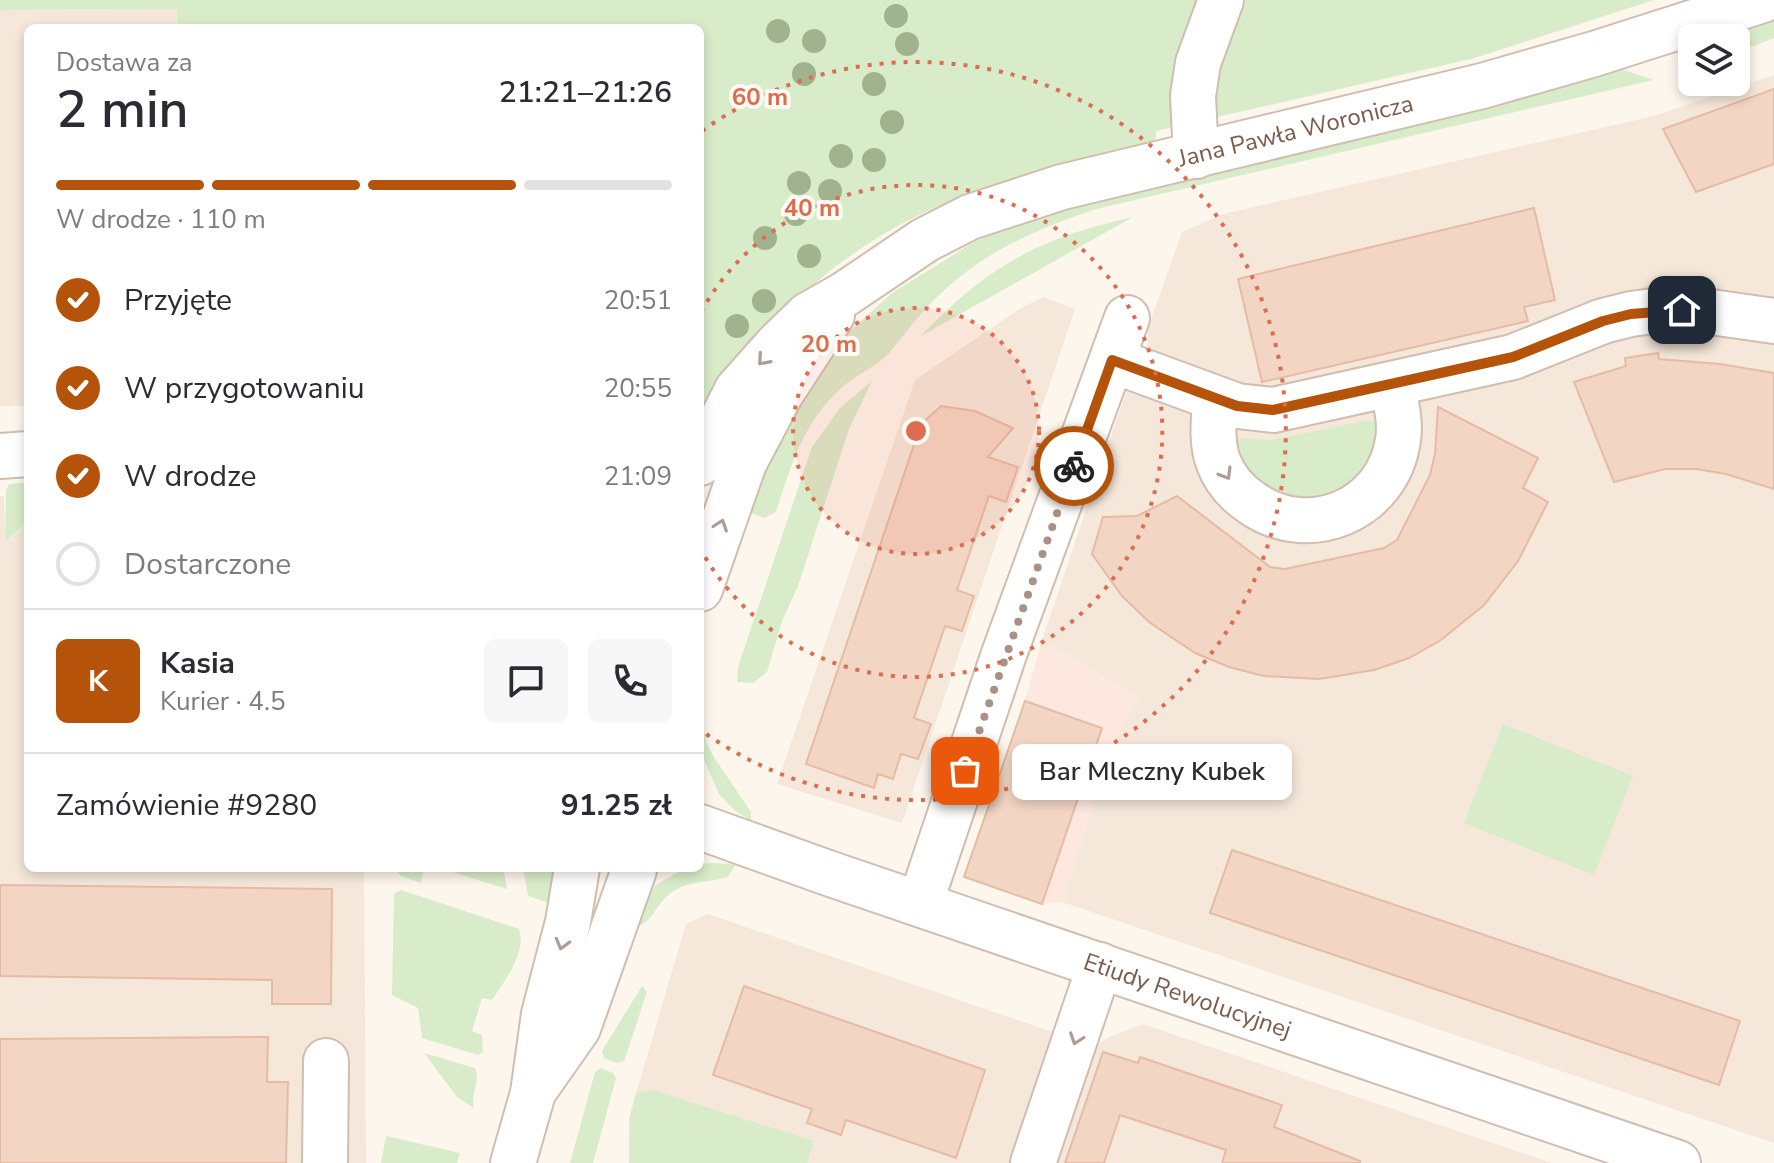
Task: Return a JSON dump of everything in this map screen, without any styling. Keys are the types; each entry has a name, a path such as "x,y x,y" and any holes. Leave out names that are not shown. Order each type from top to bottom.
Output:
{"street":[{"path":"1196,156 1193,96 1198,63 1221,0"},
{"name":"Jana Pawła Woronicza","path":"704,455 737,390 808,315 925,240 970,217 1062,187 1482,86 1763,0"},
{"name":"Jana Pawła Woronicza","path":"704,578 744,463 780,395 845,294"},
{"path":"1112,360 1215,399 1253,410 1273,410 1513,357 1603,321 1631,314 1661,310 1704,311 1774,321"},
{"path":"920,904 1004,654 1127,318"},
{"path":"1215,399 1217,460 1230,483 1243,497 1283,519 1321,521 1352,509 1383,481 1398,441 1399,424 1392,385"},
{"path":"0,456 24,454"},
{"name":"Etiudy Rewolucyjnej","path":"704,828 1678,1163"},
{"path":"513,1163 533,1093 544,1014 568,922 576,872"},
{"path":"533,1093 578,1028 629,872"},
{"path":"1033,1163 1100,965"},
{"path":"325,1163 326,1061"}],"shaded area":[{"path":"177,9 178,24 24,24 24,406 0,406 0,10"},
{"path":"1774,75 1774,1143 1062,902 1111,748 1138,697 1042,640 1129,383 1134,384 1148,344 1148,328 1182,232 1223,214 1654,116 1713,96 1750,96 1750,83"},
{"path":"1043,297 1075,309 902,823 777,784 915,380 1019,309"},
{"path":"0,496 4,496 5,540 9,540 24,524 24,872 364,872 366,1163 0,1163"},
{"path":"1042,640 1138,697 1111,748 1062,902 1042,904 964,877 1025,701"},
{"path":"708,914 1096,1047 1107,1038 1143,1024 1552,1163 629,1163 629,1117 686,924"}],"green space":[{"path":"0,0 1654,0 1475,58 1156,131 1155,145 998,184 924,213 888,231 853,254 810,288 772,333 704,428 704,24 178,24 177,9 0,10"},
{"path":"1774,18 1774,38 1750,47 1750,26"},
{"path":"1616,70 1654,80 1096,209 1011,244 954,281 924,310 885,357 840,389 807,431 776,512 764,518 751,513 774,443 835,345 892,293 974,242 1011,226 1077,205 1386,132"},
{"path":"1133,217 921,336 969,291 1016,258 1069,235"},
{"path":"872,381 849,429 767,672 753,683 737,682 738,667 812,447 840,408"},
{"path":"1368,420 1374,422 1376,438 1371,462 1357,479 1324,503 1266,490 1248,474 1235,442 1240,438 1272,440"},
{"path":"24,482 24,524 5,540 6,490 9,484"},
{"path":"1503,724 1633,776 1594,875 1464,823"},
{"path":"704,730 707,744 751,812 751,820 735,811 719,794 704,760"},
{"path":"704,864 736,864 728,877 674,891 646,922 636,928 649,889 679,872 704,872"},
{"path":"398,872 423,872 421,883"},
{"path":"504,872 507,889 455,873"},
{"path":"524,872 553,872 548,903 528,896"},
{"path":"401,890 519,929 520,947 513,966 492,1000 482,998 472,1031 482,1035 483,1052 478,1055 422,1038 418,1008 392,995 394,894"},
{"path":"642,986 647,992 624,1061 617,1063 604,1058 602,1051"},
{"path":"424,1053 475,1068 474,1108 457,1097"},
{"path":"601,1068 613,1073 616,1078 593,1163 570,1163 595,1072"},
{"path":"650,1089 814,1141 807,1163 629,1163 630,1117 636,1094"},
{"path":"386,1136 460,1153 457,1163 381,1163"}],"building":[{"path":"1774,89 1774,164 1696,192 1663,129"},
{"path":"1534,208 1555,300 1524,307 1528,321 1262,382 1238,279"},
{"path":"1658,353 1659,359 1720,364 1774,373 1774,489 1726,474 1696,469 1665,469 1614,482 1574,382 1626,366 1625,358"},
{"path":"941,406 975,411 1013,428 988,457 1018,467 1006,502 989,496 957,590 974,596 962,631 945,626 914,718 931,724 918,759 901,754 893,779 878,774 874,788 806,764 921,424"},
{"path":"1438,407 1538,458 1523,488 1548,502 1518,561 1484,605 1441,640 1409,658 1374,670 1319,679 1264,676 1229,667 1195,653 1149,622 1122,596 1092,554 1103,517 1137,516 1177,496 1270,567 1285,569 1384,548 1397,540 1430,475 1435,454"},
{"path":"1025,701 1102,728 1042,904 964,877"},
{"path":"1232,850 1740,1021 1719,1085 1210,913"},
{"path":"0,885 332,889 331,1004 272,1004 272,980 0,976"},
{"path":"744,986 985,1070 956,1158 846,1120 841,1135 807,1123 812,1109 713,1075"},
{"path":"268,1037 267,1082 288,1082 286,1163 0,1163 0,1039"},
{"path":"1103,1052 1138,1063 1140,1057 1282,1105 1274,1127 1360,1163 1222,1163 1226,1150 1120,1115 1104,1163 1065,1163"}],"way so far":[{"path":"965,771 1004,654 1074,466"}],"place":[{"name":"Bar Mleczny Kubek","path":"965,771"}],"route":[{"path":"1074,466 1112,360 1237,406 1273,410 1513,357 1603,321 1631,314 1682,310"}]}
